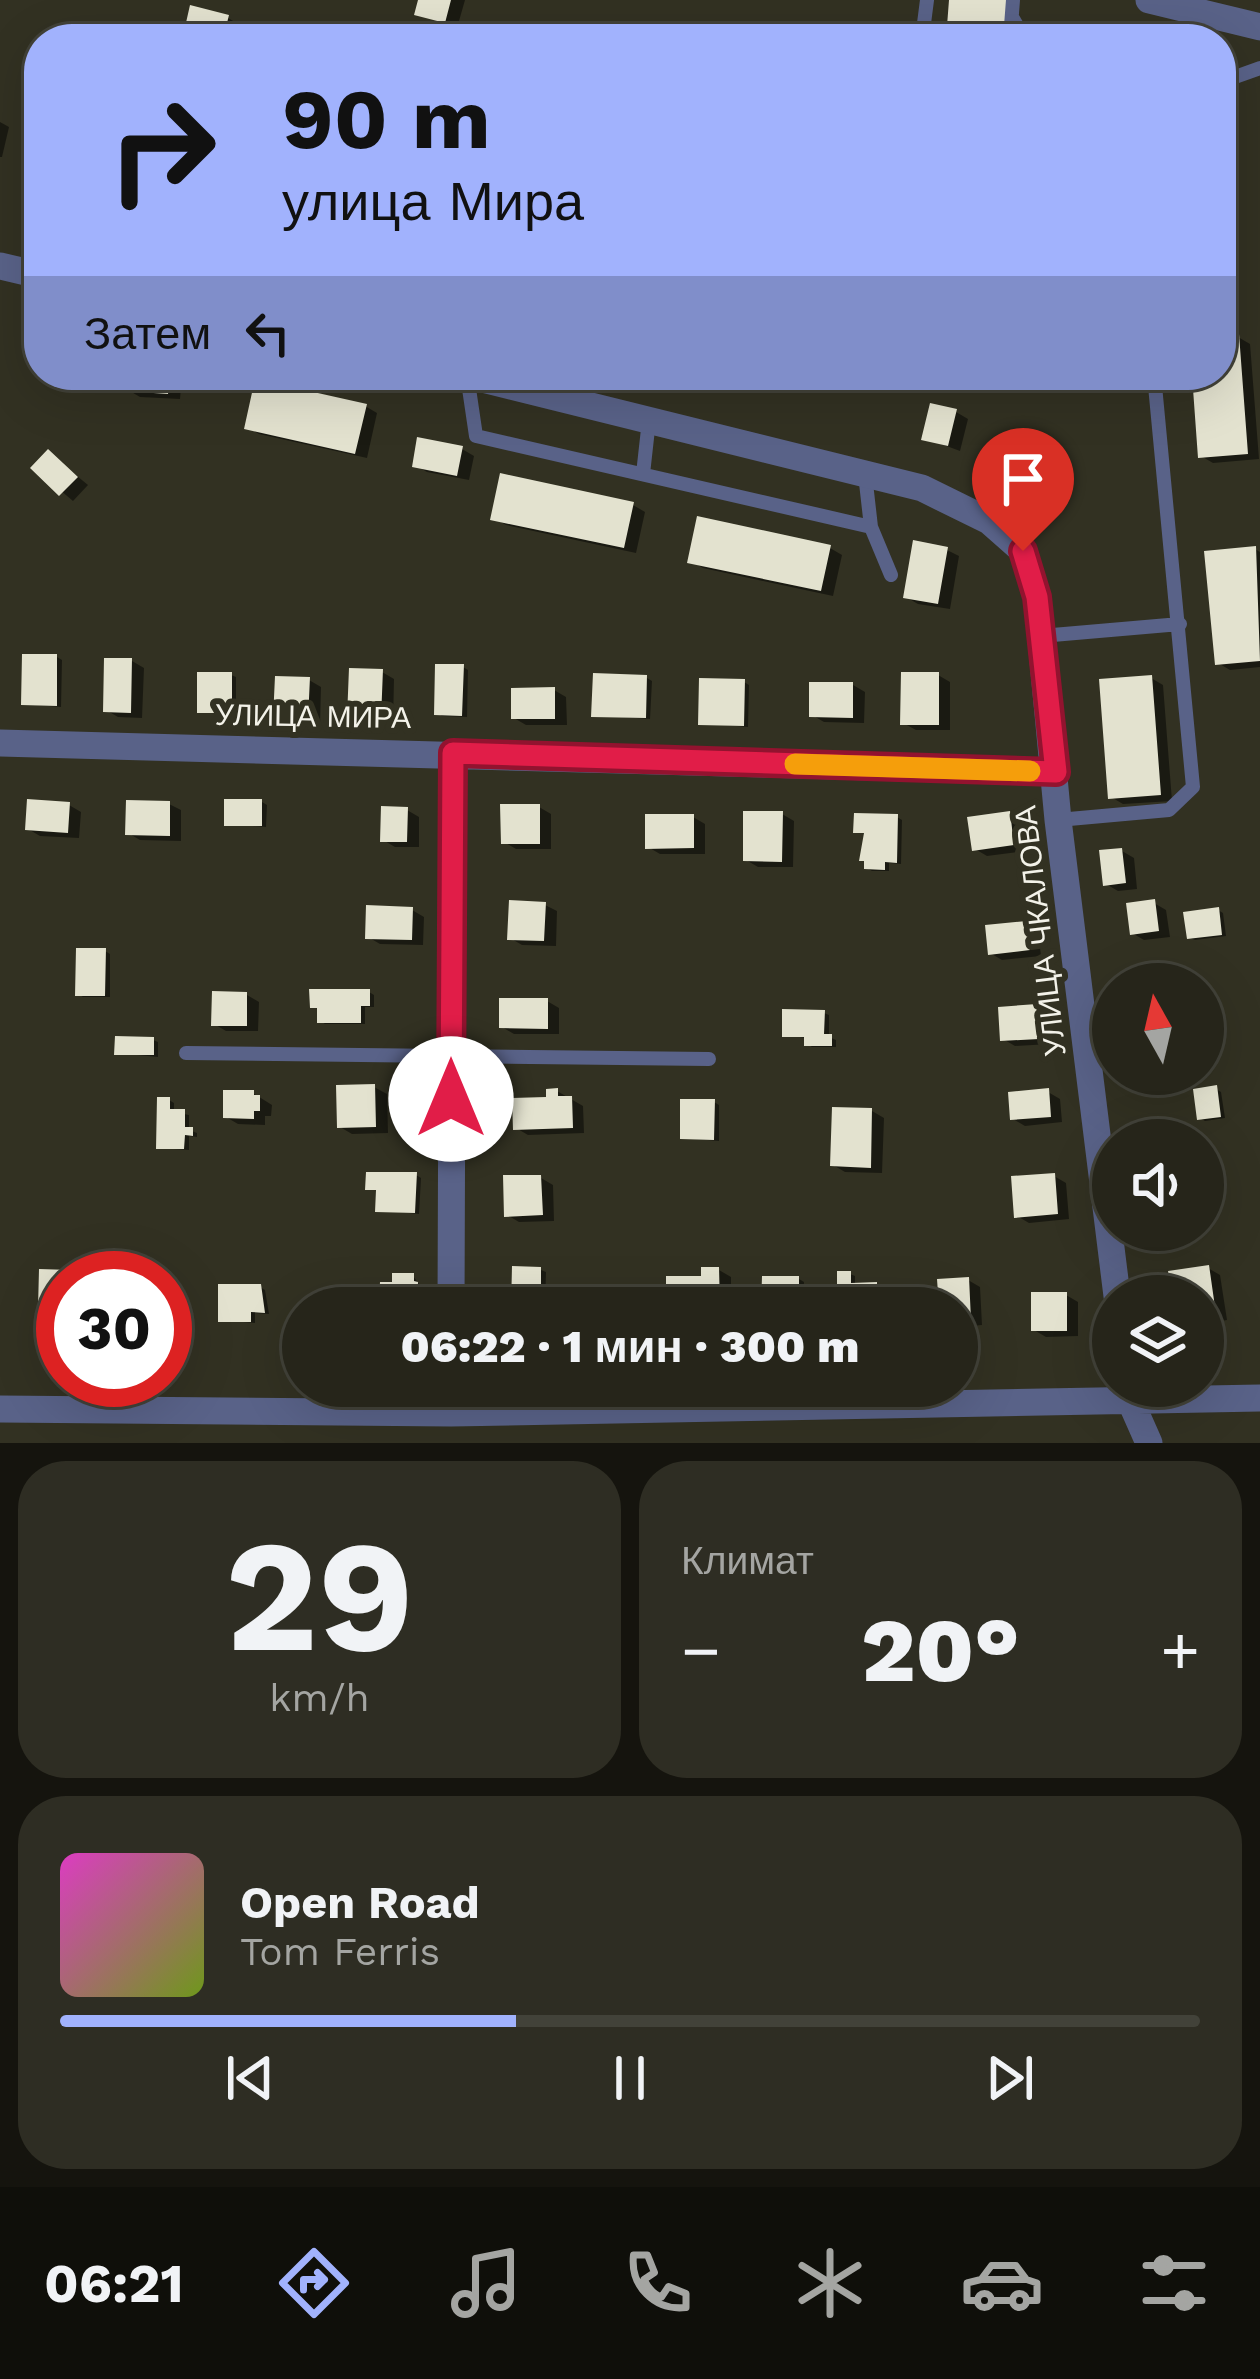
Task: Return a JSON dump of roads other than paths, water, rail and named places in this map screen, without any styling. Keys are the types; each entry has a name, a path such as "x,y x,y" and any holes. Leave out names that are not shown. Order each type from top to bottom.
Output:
{"street":[{"path":"1149,0 1260,27"},
{"name":"УЛИЦА ЧКАЛОВА","path":"549,390 649,420 922,488 988,521 1023,551 1037,597 1058,820 1114,1275"},
{"name":"УЛИЦА МИРА","path":"0,742 1056,772"},
{"path":"451,1287 453,753"},
{"path":"978,1394 1092,1393"},
{"path":"1224,1397 1260,1398"},
{"path":"0,1409 282,1403"},
{"path":"1135,1407 1149,1443"}],"lane":[{"path":"1011,24 1013,0"},
{"path":"1012,17 1016,24"},
{"path":"469,390 476,436 871,526"},
{"path":"1058,820 1169,810 1193,787 1156,390"},
{"path":"643,474 649,420"},
{"path":"865,474 871,526 891,575"},
{"path":"1041,635 1180,624"},
{"path":"186,1053 709,1059"}]}
